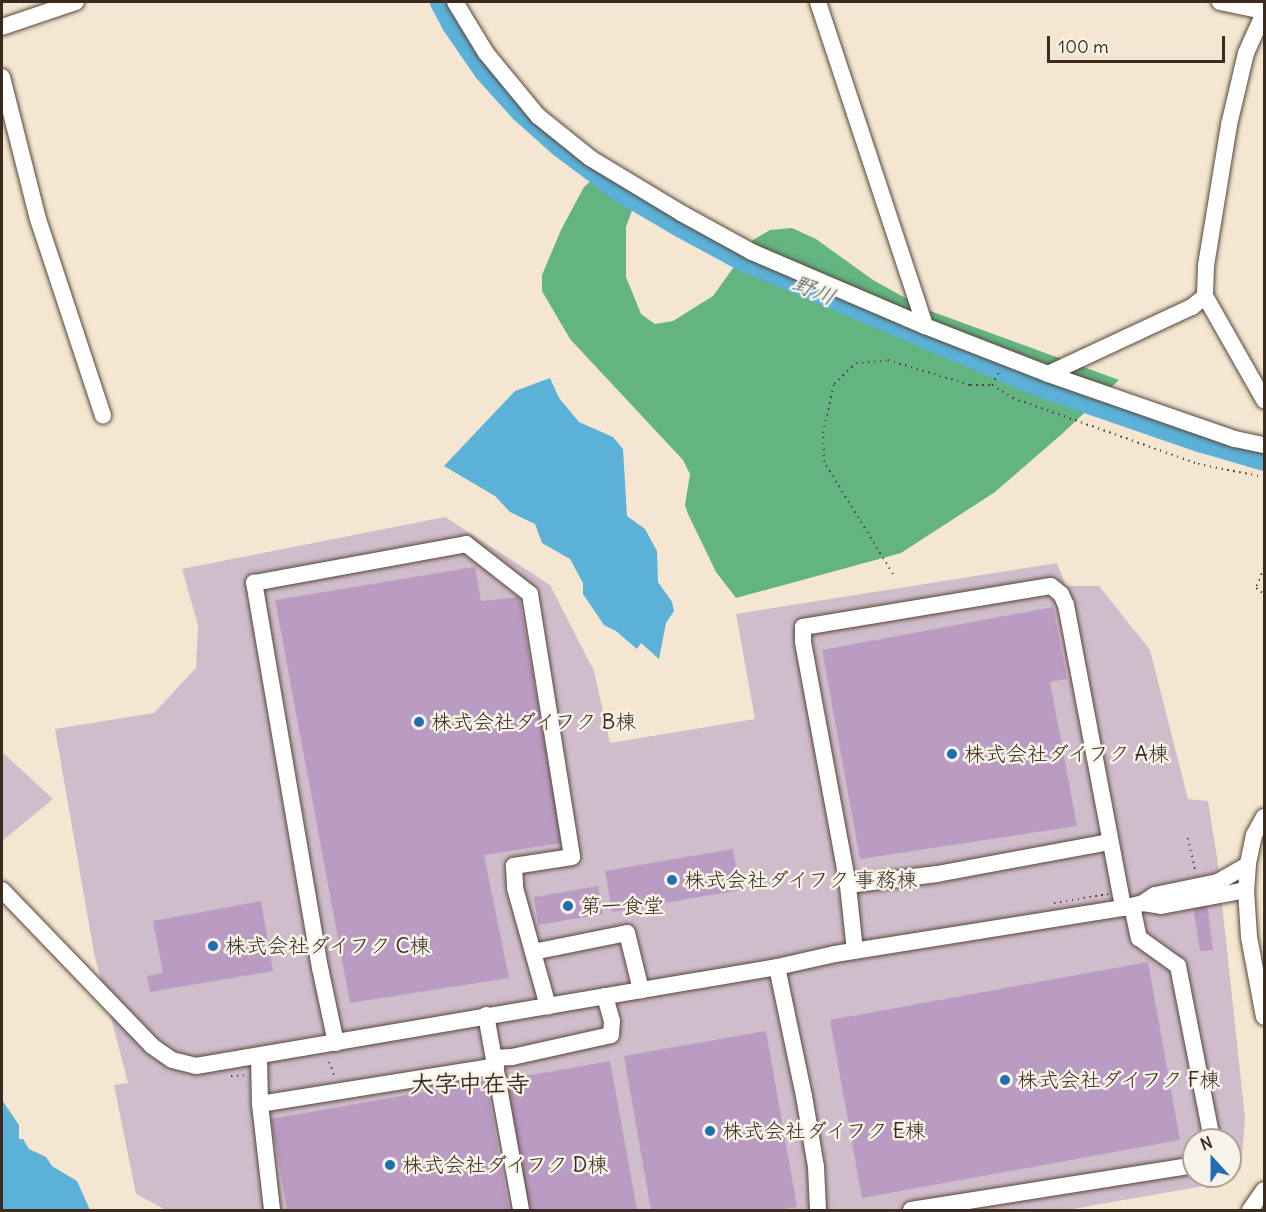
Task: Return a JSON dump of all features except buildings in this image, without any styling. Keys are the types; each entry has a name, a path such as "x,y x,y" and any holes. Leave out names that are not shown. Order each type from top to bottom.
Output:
{"street":[{"path":"2,27 76,2"},
{"path":"455,2 486,53 538,116 590,158 681,213 752,252 925,326 1048,374 1235,439 1264,445"},
{"path":"818,2 925,326"},
{"path":"1220,2 1264,12 1246,53 1229,125 1206,266 1205,296 1264,400"},
{"path":"2,77 38,219 103,416"},
{"path":"1048,374 1192,307 1205,296"},
{"path":"336,1043 318,958 254,583 466,544 530,594 572,857 514,867 515,888 548,1006"},
{"path":"855,951 848,885 817,707 803,642 803,627 1051,586 1061,594 1066,605 1110,842 1133,906 1139,938 1178,966 1210,1128"},
{"path":"1264,817 1254,835 1247,865 1246,890 1249,937 1264,1017"},
{"path":"848,885 937,874 1110,842"},
{"path":"1133,906 1155,895 1218,882 1247,865"},
{"path":"2,890 152,1046 172,1060 196,1066 777,967 855,951 1133,906 1161,906 1246,890"},
{"path":"533,952 627,933 641,990"},
{"path":"777,967 804,1096 816,1167 819,1210"},
{"path":"260,1104 495,1062 612,1035 612,1021 605,996"},
{"path":"486,1015 521,1210"},
{"path":"259,1056 260,1104 272,1210"},
{"path":"911,1210 1182,1167"},
{"path":"1250,1210 1264,1190"}],"path":[{"path":"893,574 824,462 823,433 834,384 856,363 888,360 970,385 992,385 1013,398 1198,464 1264,477"},
{"path":"1264,568 1256,588 1264,594"},
{"path":"1188,838 1197,886"},
{"path":"329,1062 333,1077"},
{"path":"231,1076 251,1075"}],"shaded area":[{"path":"445,517 550,585 594,671 610,743 755,719 736,614 1057,563 1066,586 1099,586 1150,650 1188,799 1208,801 1217,857 1245,1118 1242,1156 1242,1128 1182,1128 1182,1188 1192,1188 1067,1210 166,1210 136,1194 114,1085 128,1083 94,953 55,729 154,713 196,668 198,625 182,569"},
{"path":"2,752 53,799 2,841"}],"green space":[{"path":"606,168 638,194 626,227 626,277 641,314 655,324 673,321 713,296 753,240 770,230 792,228 816,239 873,280 925,309 1119,380 995,492 901,553 736,598 716,572 688,514 685,505 690,474 683,460 570,339 542,291 542,275 561,230 584,187"}],"water":[{"path":"550,378 559,398 579,422 613,437 623,449 627,516 645,529 657,551 658,582 672,602 674,611 666,623 659,659 641,643 637,649 616,631 604,625 583,594 583,583 570,559 542,543 535,524 510,512 495,496 444,466 515,391"},
{"path":"2,1100 19,1125 19,1139 23,1139 29,1149 46,1157 52,1166 77,1181 90,1210 2,1210"}],"waterway":[{"name":"野川","path":"440,2 451,23 484,71 520,111 558,145 621,192 681,227 740,259 1039,386 1202,442 1264,460"}],"place":[{"name":"株式会社ダイフク B棟","path":"419,722"},
{"name":"株式会社ダイフク A棟","path":"952,754"},
{"name":"株式会社ダイフク 事務棟","path":"672,880"},
{"name":"第一食堂","path":"568,906"},
{"name":"株式会社ダイフク C棟","path":"213,946"},
{"name":"株式会社ダイフク F棟","path":"1005,1080"},
{"name":"株式会社ダイフク E棟","path":"710,1131"},
{"name":"株式会社ダイフク D棟","path":"390,1165"}],"district":[{"name":"大字中在寺","path":"470,1084"}]}
